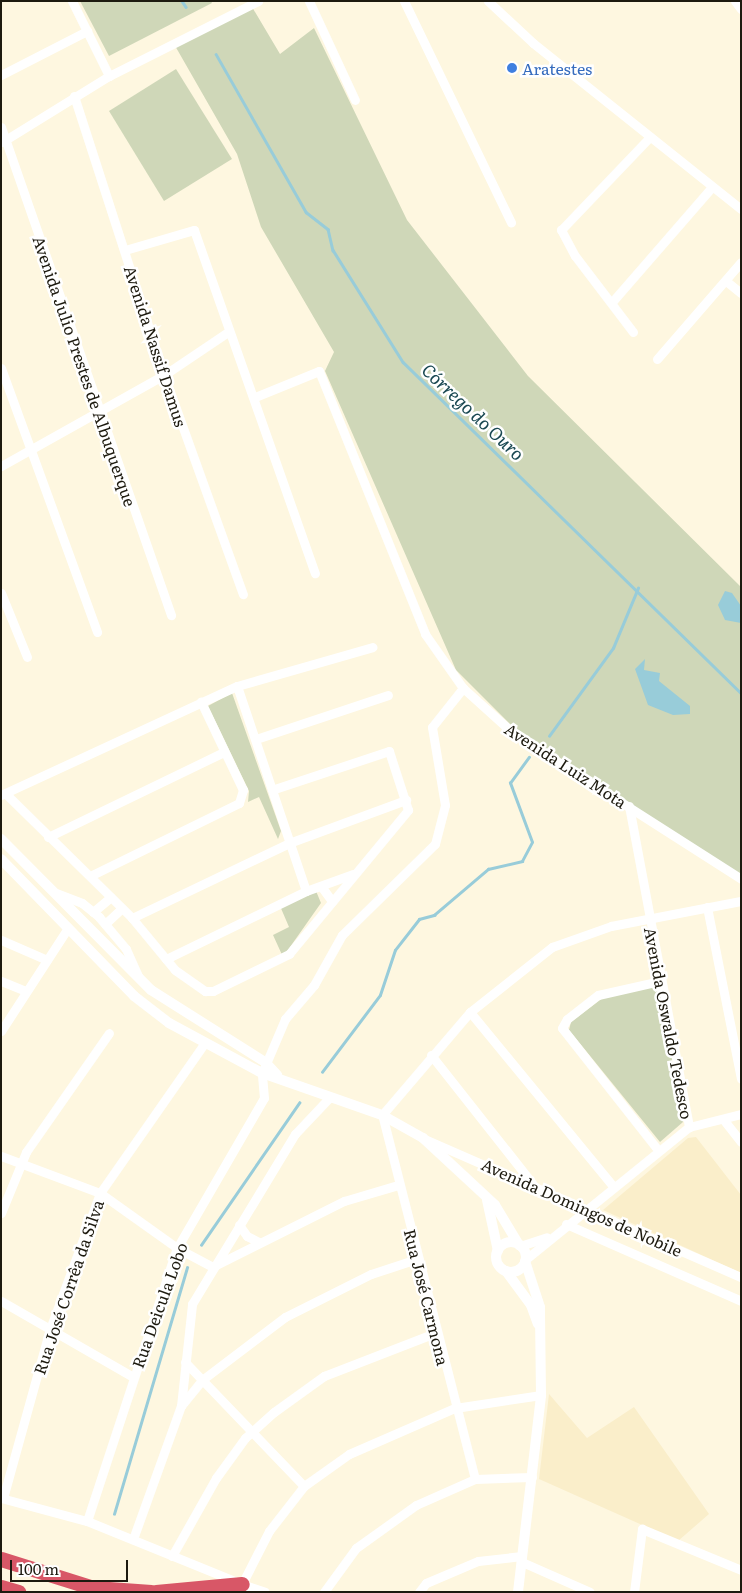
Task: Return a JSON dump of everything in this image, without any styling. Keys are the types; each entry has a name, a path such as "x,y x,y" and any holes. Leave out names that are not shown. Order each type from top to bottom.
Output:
{"highway":[{"path":"1,1559 101,1590 151,1592"},
{"path":"156,1592 242,1584"},
{"path":"1,1587 18,1592"}],"street":[{"path":"72,1 109,76"},
{"path":"4,142 74,96 109,76 258,1"},
{"path":"309,1 355,100"},
{"path":"404,1 511,222"},
{"path":"488,1 650,137 741,209"},
{"path":"735,1 741,9"},
{"path":"1,75 87,31"},
{"name":"Avenida Nassif Damus","path":"74,96 164,375 243,594"},
{"name":"Avenida Julio Prestes de Albuquerque","path":"1,127 4,142 97,413 171,615"},
{"path":"633,332 612,302 575,256 561,230 650,137"},
{"path":"612,302 712,187"},
{"path":"124,250 194,230 228,332 254,398 315,574"},
{"path":"657,359 741,262"},
{"path":"726,281 741,293"},
{"path":"1,466 30,452 164,375 228,332"},
{"path":"1,368 97,632"},
{"name":"Avenida Luiz Mota","path":"254,398 319,371 425,634 463,688 513,733 629,806 741,880"},
{"path":"1,593 27,656"},
{"path":"272,790 389,751 408,810 353,874 289,954 213,991 205,991 166,959 112,897 4,795 237,686 373,647"},
{"path":"237,686 306,891"},
{"path":"262,1072 285,1020 314,985 342,935 435,844 444,805 432,728 463,688"},
{"path":"256,739 388,695"},
{"path":"90,876 239,803 243,790 201,702"},
{"path":"48,837 224,752"},
{"path":"132,918 289,843 406,800"},
{"name":"Avenida Oswaldo Tedesco","path":"629,806 648,920 689,1127"},
{"path":"1,839 138,979 173,1007 265,1062 277,1075"},
{"path":"1,859 134,996 204,1044 262,1072 277,1075 329,1098 382,1115 423,1138 485,1194 519,1245 537,1290 541,1332 541,1395 518,1592"},
{"path":"166,959 306,891 353,874"},
{"path":"321,886 332,901"},
{"path":"54,892 90,909 105,924 121,942 138,979"},
{"path":"1,1031 76,915 112,897"},
{"path":"382,1115 430,1055 470,1012 552,947 578,935 741,901"},
{"path":"707,907 741,1079"},
{"path":"105,924 122,908"},
{"path":"1,940 47,960"},
{"path":"101,963 121,942"},
{"path":"1,981 26,991"},
{"path":"658,1150 562,1028 567,1019 598,995 660,981"},
{"path":"470,1012 612,1185"},
{"path":"1,1213 20,1162 109,1033"},
{"name":"Rua José Corrêa da Silva","path":"2,1498 50,1329 100,1193 204,1044"},
{"path":"430,1055 532,1183"},
{"name":"Rua Deicula Lobo","path":"87,1521 176,1248 264,1098 262,1072"},
{"path":"182,1406 184,1362 192,1304 212,1267 295,1134 329,1098"},
{"path":"506,1271 516,1271 550,1236 612,1185 689,1127 741,1114"},
{"name":"Rua José Carmona","path":"382,1115 435,1333 475,1479"},
{"path":"723,1119 741,1142"},
{"name":"Avenida Domingos de Nobile","path":"423,1138 532,1183 741,1277"},
{"path":"1,1156 100,1193 176,1248 212,1267"},
{"path":"212,1267 344,1201 398,1185"},
{"path":"485,1194 498,1251 497,1260 531,1305 541,1332"},
{"name":"Avenida Domingos de Nobile","path":"566,1224 741,1301"},
{"path":"239,1225 247,1236 259,1242"},
{"path":"498,1251 504,1244 519,1245 550,1236"},
{"path":"133,1539 182,1406 202,1380 285,1317 371,1274 417,1259"},
{"path":"1,1300 133,1377"},
{"path":"172,1556 216,1478 254,1430 324,1376 435,1333"},
{"path":"184,1362 254,1430 304,1486"},
{"path":"242,1584 270,1531 304,1486 381,1437 456,1408 541,1395"},
{"path":"324,1592 356,1548 386,1524 475,1479 532,1477"},
{"path":"2,1498 87,1521 265,1592"},
{"path":"634,1592 642,1529 741,1570"},
{"path":"419,1592 426,1583 478,1561 522,1559 590,1592"}],"shaded area":[{"path":"696,1137 741,1195 741,1273 603,1210 688,1138"},
{"path":"549,1394 587,1438 634,1407 709,1514 678,1541 539,1479"}],"green space":[{"path":"80,1 211,1 212,3 109,56"},
{"path":"252,7 280,54 314,28 407,220 528,376 741,587 741,878 515,729 456,670 325,371 334,352 261,227 237,154 174,44"},
{"path":"176,69 232,159 164,201 109,111"},
{"path":"232,693 281,831 278,839 259,797 248,802 249,791 208,706"},
{"path":"316,891 321,903 283,957 273,935 289,927 280,906"},
{"path":"653,987 660,992 683,1122 660,1142 569,1030 571,1022 604,997"}],"water":[{"path":"725,591 732,593 741,606 741,623 725,620 718,605"},
{"path":"645,659 644,670 660,673 659,681 690,706 690,714 673,715 648,705 635,669"}],"waterway":[{"name":"Córrego do Ouro","path":"182,1 186,7"},
{"name":"Córrego do Ouro","path":"216,54 306,212 328,229 333,250 403,362 741,693"},
{"path":"549,736 613,648 638,588"},
{"path":"322,1072 380,995 395,950 419,919 434,915 488,869 522,861 532,842 510,783 529,757"},
{"path":"201,1245 299,1103"},
{"path":"114,1514 187,1268"}],"place":[{"name":"Aratestes","path":"512,68"}]}
